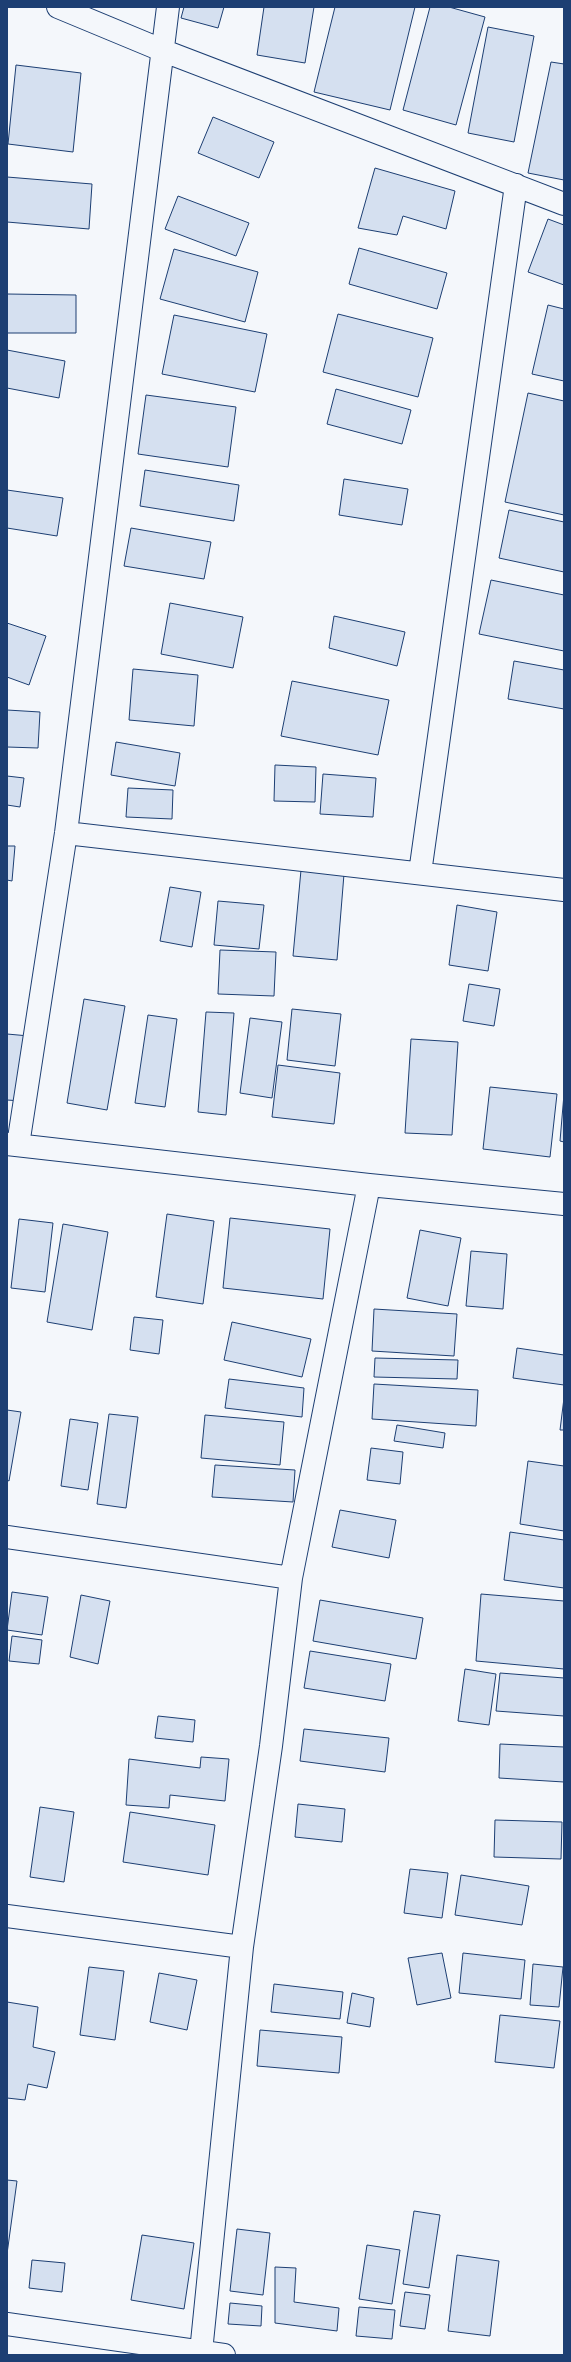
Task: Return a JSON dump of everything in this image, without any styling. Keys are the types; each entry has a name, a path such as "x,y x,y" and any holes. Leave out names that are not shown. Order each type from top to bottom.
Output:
{"street":[{"path":"58,7 164,51 564,204"},
{"path":"168,7 164,51 66,834 13,1145 369,1185 564,1204"},
{"path":"420,873 516,185"},
{"path":"66,834 564,890"},
{"path":"200,2352 242,1947 271,1746 291,1578 369,1185"},
{"path":"7,1537 291,1578"},
{"path":"7,1916 242,1947"},
{"path":"7,2324 224,2355"}],"building":[{"path":"184,7 224,7 218,28 181,18"},
{"path":"264,7 314,7 305,63 257,55"},
{"path":"335,7 415,7 390,110 314,92"},
{"path":"430,7 449,7 485,17 456,125 403,110"},
{"path":"488,27 534,36 514,142 468,133"},
{"path":"551,62 564,64 564,180 528,173"},
{"path":"16,65 81,73 73,152 8,144"},
{"path":"213,117 274,142 259,178 198,153"},
{"path":"375,168 455,191 446,229 403,216 397,235 358,228"},
{"path":"7,177 92,184 89,229 7,222"},
{"path":"178,196 249,223 236,256 165,229"},
{"path":"548,219 564,225 564,285 528,272"},
{"path":"359,248 447,273 437,309 349,284"},
{"path":"174,249 258,272 245,322 160,299"},
{"path":"7,294 76,295 76,333 7,333"},
{"path":"548,305 564,309 564,381 532,374"},
{"path":"338,314 433,338 418,397 323,372"},
{"path":"174,315 267,334 255,392 162,374"},
{"path":"7,350 65,361 59,398 7,388"},
{"path":"336,389 411,410 402,444 327,424"},
{"path":"528,393 564,401 564,515 505,502"},
{"path":"146,395 236,407 228,467 138,454"},
{"path":"145,470 239,485 234,521 140,506"},
{"path":"344,479 408,489 402,525 339,515"},
{"path":"7,490 63,498 57,536 7,528"},
{"path":"509,510 564,522 564,572 499,558"},
{"path":"131,528 211,542 204,579 124,566"},
{"path":"491,580 564,595 564,651 479,634"},
{"path":"170,603 243,617 233,668 161,654"},
{"path":"334,616 405,632 397,666 329,648"},
{"path":"7,623 46,636 29,685 7,677"},
{"path":"514,661 564,670 564,709 508,699"},
{"path":"133,669 198,675 194,726 129,720"},
{"path":"292,681 389,700 378,755 281,736"},
{"path":"7,710 40,712 38,748 7,747"},
{"path":"116,742 180,753 175,786 111,775"},
{"path":"275,765 316,767 315,802 274,801"},
{"path":"323,774 376,778 373,817 320,814"},
{"path":"7,776 24,778 20,807 7,805"},
{"path":"128,788 173,790 172,819 126,817"},
{"path":"7,846 15,846 12,881 7,880"},
{"path":"301,870 344,874 337,960 293,956"},
{"path":"170,887 201,892 192,947 160,941"},
{"path":"218,901 264,905 259,949 214,945"},
{"path":"457,905 497,912 488,971 449,965"},
{"path":"220,950 276,952 274,996 218,994"},
{"path":"469,984 500,989 494,1026 463,1021"},
{"path":"84,999 125,1006 107,1110 67,1103"},
{"path":"292,1009 341,1014 335,1066 287,1060"},
{"path":"206,1012 234,1013 226,1115 198,1112"},
{"path":"148,1015 177,1019 165,1107 135,1103"},
{"path":"250,1018 282,1022 272,1098 240,1093"},
{"path":"7,1034 29,1036 22,1101 7,1100"},
{"path":"411,1039 458,1042 452,1135 405,1133"},
{"path":"278,1065 340,1073 334,1124 272,1117"},
{"path":"490,1087 557,1094 550,1157 483,1149"},
{"path":"564,1094 564,1142 560,1141"},
{"path":"167,1214 214,1221 203,1304 156,1297"},
{"path":"230,1218 330,1229 323,1299 223,1288"},
{"path":"19,1219 53,1223 45,1292 11,1288"},
{"path":"63,1224 108,1232 92,1330 47,1322"},
{"path":"420,1230 461,1238 448,1306 407,1298"},
{"path":"471,1251 507,1254 503,1309 466,1306"},
{"path":"374,1309 457,1314 454,1356 372,1351"},
{"path":"134,1317 163,1320 159,1354 130,1350"},
{"path":"232,1322 311,1339 302,1377 224,1360"},
{"path":"517,1348 564,1355 564,1385 513,1378"},
{"path":"375,1358 458,1360 457,1379 374,1377"},
{"path":"229,1379 304,1388 302,1417 225,1408"},
{"path":"374,1384 478,1390 476,1426 372,1419"},
{"path":"564,1398 564,1430 560,1430"},
{"path":"7,1410 21,1412 9,1481 7,1480"},
{"path":"109,1414 138,1417 126,1508 97,1504"},
{"path":"205,1415 284,1422 280,1465 201,1458"},
{"path":"70,1419 98,1423 88,1490 61,1486"},
{"path":"397,1425 445,1433 443,1448 394,1441"},
{"path":"371,1448 403,1452 400,1484 367,1480"},
{"path":"528,1461 564,1466 564,1531 520,1524"},
{"path":"215,1465 295,1470 293,1502 212,1497"},
{"path":"340,1510 396,1520 389,1558 332,1547"},
{"path":"510,1532 564,1540 564,1588 504,1580"},
{"path":"12,1592 48,1597 42,1635 7,1630"},
{"path":"481,1594 564,1601 564,1669 476,1661"},
{"path":"81,1595 110,1601 98,1664 70,1657"},
{"path":"320,1600 423,1618 416,1659 313,1641"},
{"path":"12,1636 42,1640 39,1664 9,1661"},
{"path":"310,1651 391,1664 385,1701 304,1688"},
{"path":"465,1669 496,1674 489,1725 458,1721"},
{"path":"500,1673 564,1678 564,1716 496,1711"},
{"path":"158,1716 195,1720 193,1742 155,1738"},
{"path":"304,1729 389,1738 385,1772 300,1761"},
{"path":"500,1744 564,1747 564,1782 499,1778"},
{"path":"201,1757 229,1759 225,1801 170,1795 169,1808 126,1805 129,1759 200,1768"},
{"path":"298,1804 345,1809 342,1842 295,1837"},
{"path":"40,1807 74,1812 64,1882 30,1877"},
{"path":"130,1812 215,1825 208,1875 123,1862"},
{"path":"495,1820 562,1822 561,1859 494,1857"},
{"path":"410,1869 448,1873 442,1918 404,1913"},
{"path":"461,1875 529,1886 522,1925 455,1915"},
{"path":"442,1953 451,1998 417,2005 408,1958"},
{"path":"463,1953 525,1960 521,1999 459,1993"},
{"path":"533,1964 563,1967 559,2007 530,2005"},
{"path":"89,1967 124,1971 115,2040 80,2035"},
{"path":"159,1973 197,1980 187,2030 150,2022"},
{"path":"274,1984 343,1992 340,2019 271,2012"},
{"path":"352,1993 374,1998 370,2027 347,2023"},
{"path":"7,2002 38,2007 33,2047 55,2052 47,2088 28,2084 25,2100 7,2098"},
{"path":"500,2015 560,2021 554,2068 495,2062"},
{"path":"260,2030 342,2037 339,2073 257,2066"},
{"path":"7,2180 17,2181 7,2254"},
{"path":"414,2211 440,2215 429,2288 403,2284"},
{"path":"237,2229 270,2233 263,2295 230,2291"},
{"path":"142,2235 194,2243 184,2309 131,2300"},
{"path":"367,2245 400,2250 392,2304 359,2299"},
{"path":"457,2255 499,2261 490,2336 448,2331"},
{"path":"32,2260 65,2263 62,2292 29,2288"},
{"path":"275,2267 296,2268 294,2302 339,2308 337,2331 275,2323"},
{"path":"405,2292 430,2295 425,2329 400,2326"},
{"path":"230,2303 262,2306 261,2326 228,2324"},
{"path":"359,2307 395,2310 392,2339 356,2336"}]}
